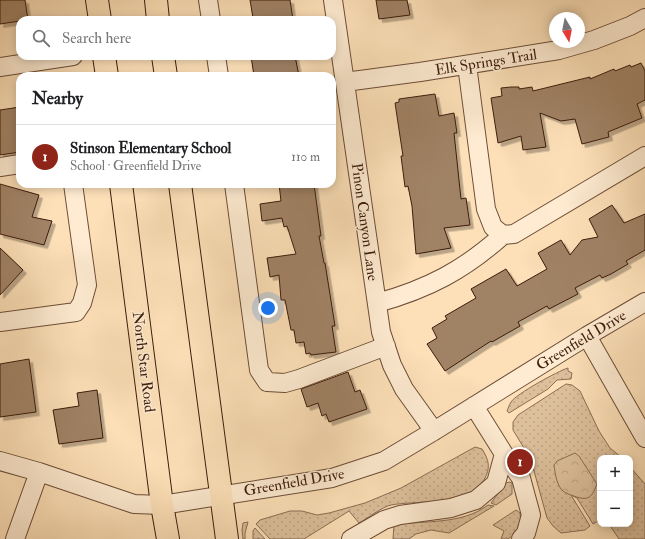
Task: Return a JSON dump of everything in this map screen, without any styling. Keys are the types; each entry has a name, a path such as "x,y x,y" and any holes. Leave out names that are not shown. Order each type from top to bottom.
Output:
{"main road":[{"path":"97,0 99,16"},
{"path":"156,0 158,16"},
{"path":"105,60 106,72"},
{"path":"164,60 165,72"},
{"name":"North Star Road","path":"122,188 162,505 168,539"},
{"path":"181,188 227,539"}],"street":[{"path":"208,0 210,16"},
{"name":"Pinon Canyon Lane","path":"333,0 335,16"},
{"name":"Elk Springs Trail","path":"345,82 467,65 559,50 594,40 630,26 645,18"},
{"name":"Pinon Canyon Lane","path":"336,20 381,332 392,365 404,388 434,432"},
{"path":"0,67 46,60"},
{"path":"217,60 218,72"},
{"path":"467,65 486,209 493,227 504,236"},
{"path":"377,303 398,298 448,276 470,262 504,236 514,234 645,156"},
{"path":"0,166 16,164"},
{"path":"0,322 76,312 82,303 87,285 73,188"},
{"path":"235,188 259,370 267,382 284,383 299,379 386,346"},
{"name":"Greenfield Drive","path":"0,461 134,504 162,505 332,478 384,461 434,432 587,336 645,302"},
{"path":"587,336 645,438"},
{"path":"474,406 521,478 531,515 526,533 521,539"},
{"path":"351,539 384,520 400,515 451,508 476,500 496,483 504,454"},
{"path":"15,539 38,472"}],"green space":[{"path":"568,368 568,371 572,373 571,379 557,380 548,389 509,413 507,411 514,398 547,378"},
{"path":"566,384 572,385 580,391 599,431 610,448 618,455 597,455 597,522 593,524 577,498 571,495 590,526 585,530 561,533 547,518 534,471 524,448 513,430 513,422 518,415"},
{"path":"475,447 482,449 488,460 488,472 484,480 475,490 465,495 445,500 387,506 359,523 349,511 304,539 270,539 256,524 260,520 290,511 302,511 317,515 365,503 401,488"},
{"path":"575,453 579,456 597,484 593,493 588,498 576,497 561,489 555,474 554,465 557,461"},
{"path":"633,470 645,484 645,539 619,539 611,527 633,527"},
{"path":"506,483 512,483 512,494 496,505 491,503"},
{"path":"488,505 494,506 449,533 431,530 416,534 409,539 393,539 394,525 455,519 467,516"},
{"path":"516,510 520,513 518,528 508,539 501,539 504,531 493,525"},
{"path":"248,522 245,539 243,539 243,523"},
{"path":"255,528 265,539 253,539 253,531"}],"building":[{"path":"0,0 25,0 27,16 16,16 16,22 0,24"},
{"path":"250,0 290,0 292,16 253,16"},
{"path":"376,0 407,0 410,15 379,19"},
{"path":"252,60 296,60 298,72 253,72"},
{"path":"641,63 645,71 645,100 637,104 642,118 608,132 609,137 582,144 575,119 561,121 540,113 546,147 523,150 521,136 498,143 491,98 502,96 501,88 519,87 519,89 532,87 533,91 590,77 590,79 614,69 615,71 630,65 631,67"},
{"path":"435,94 439,116 454,113 457,133 454,133 461,199 466,198 470,225 444,228 451,248 416,254 412,206 408,186 405,187 401,156 403,156 395,103 399,102 399,99"},
{"path":"16,108 16,153 0,155 0,110"},
{"path":"0,184 39,195 32,217 52,221 44,245 0,234"},
{"path":"279,188 315,188 321,236 319,236 335,326 332,326 336,352 311,355 310,353 306,354 304,342 296,343 294,330 291,330 285,300 281,300 279,275 270,277 267,258 296,254 287,226 284,227 282,218 262,221 260,204 281,201"},
{"path":"612,205 624,223 645,214 645,250 626,261 628,264 611,274 602,278 600,275 575,288 578,294 549,309 547,306 518,322 520,326 492,342 491,341 445,371 427,344 437,338 432,328 447,319 445,316 476,298 471,289 506,269 517,286 547,269 538,253 561,240 570,255 582,240 598,237 589,219"},
{"path":"0,248 23,270 0,295"},
{"path":"29,359 36,412 0,417 0,364"},
{"path":"348,372 355,392 360,390 367,409 329,422 326,414 322,416 318,403 307,407 301,389"},
{"path":"97,390 103,438 59,444 53,410 79,406 77,393"}],"place":[{"name":"Stinson Elementary School","path":"520,462"}]}
